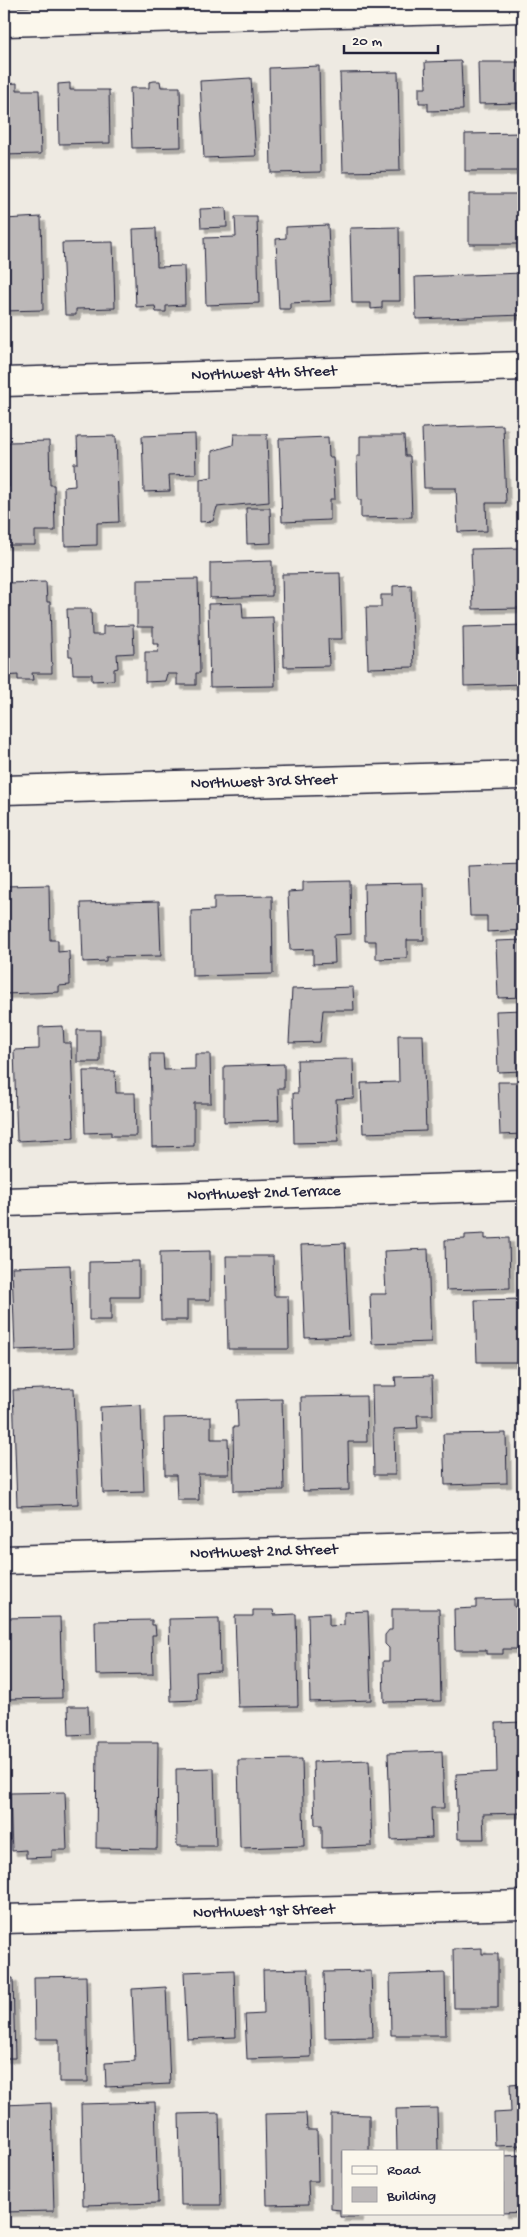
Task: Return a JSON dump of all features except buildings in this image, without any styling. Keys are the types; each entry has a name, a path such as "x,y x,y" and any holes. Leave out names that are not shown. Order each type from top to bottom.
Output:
{"street":[{"path":"4,22 523,8"},
{"name":"Northwest 4th Street","path":"4,382 523,366"},
{"name":"Northwest 3rd Street","path":"4,790 523,775"},
{"name":"Northwest 2nd Terrace","path":"4,1202 523,1186"},
{"name":"Northwest 2nd Street","path":"4,1560 523,1544"},
{"name":"Northwest 1st Street","path":"4,1919 523,1905"}]}
